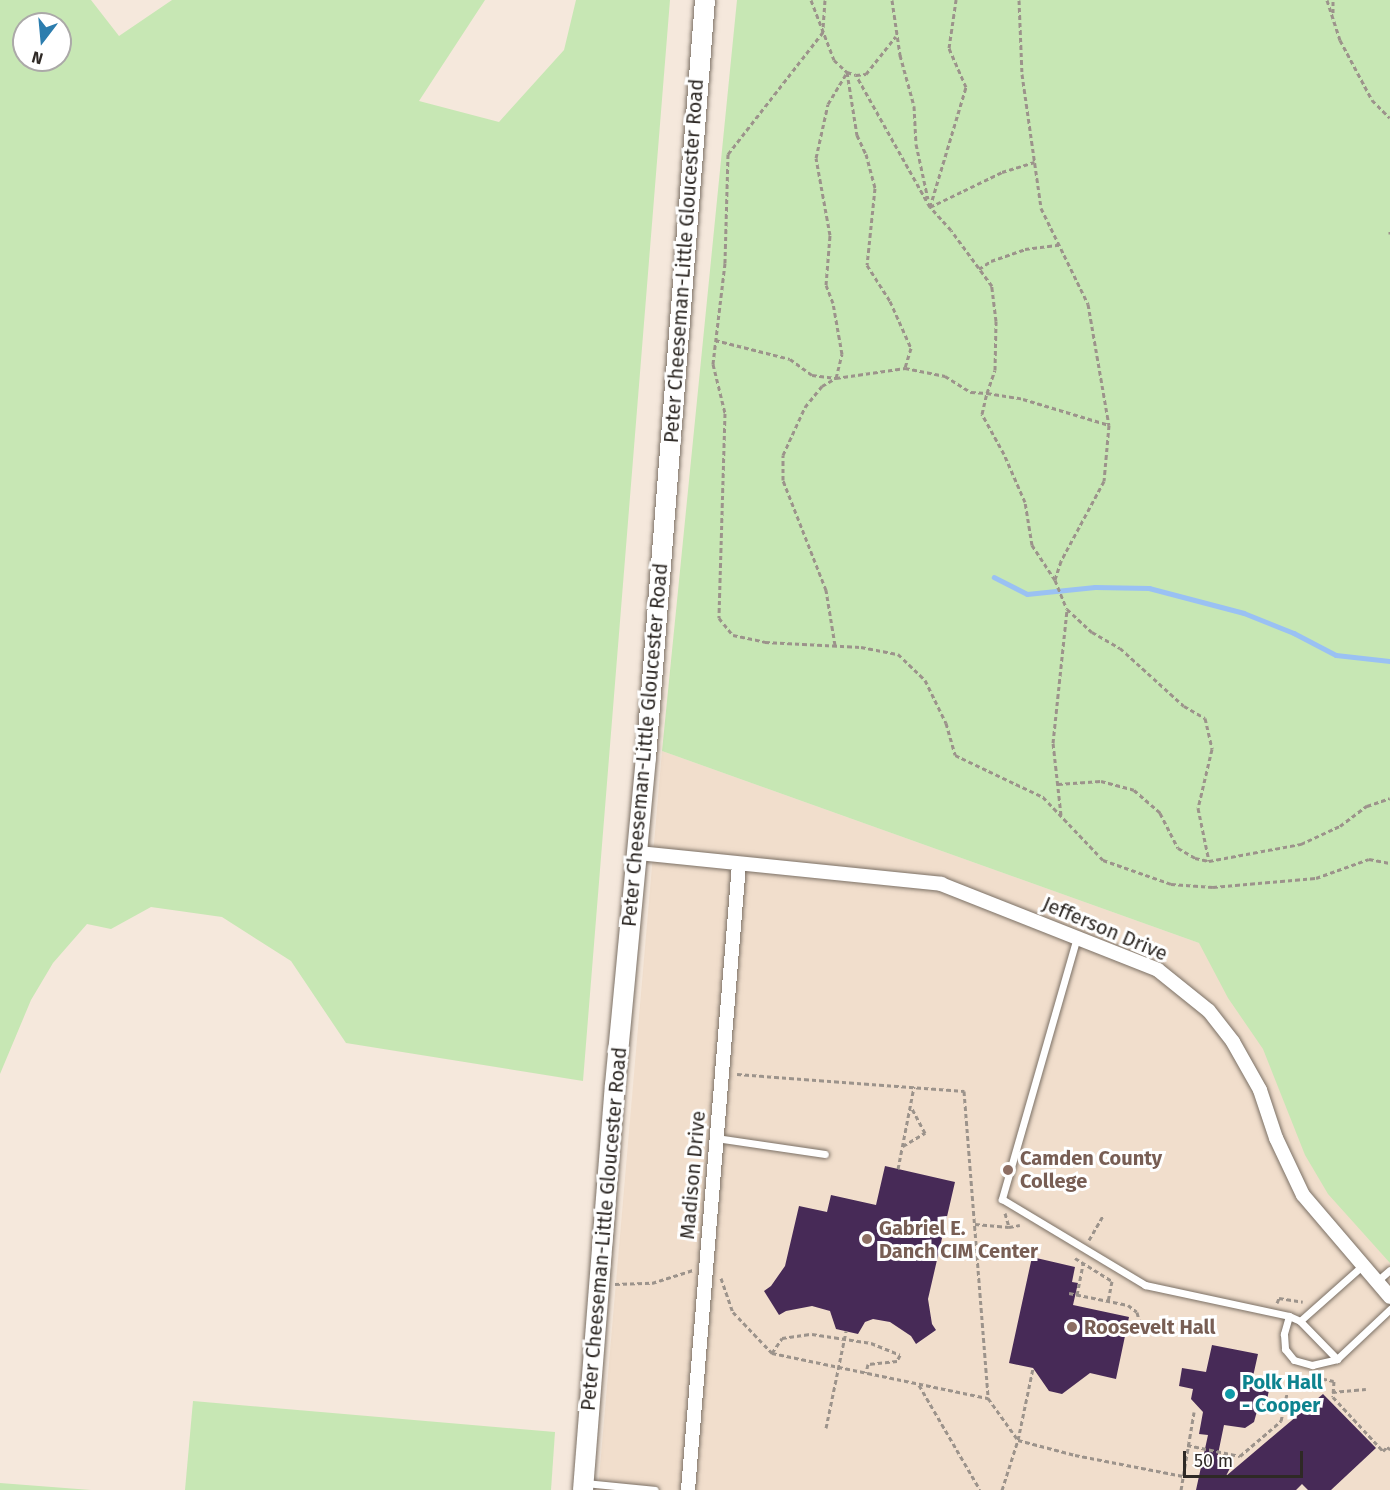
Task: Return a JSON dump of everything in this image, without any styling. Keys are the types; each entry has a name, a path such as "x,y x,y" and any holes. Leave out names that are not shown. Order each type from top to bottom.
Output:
{"street":[{"name":"Peter Cheeseman-Little Gloucester Road","path":"583,1486 614,1095 638,853 705,0"},
{"name":"Jefferson Drive","path":"638,853 941,884 1158,970 1209,1011 1233,1041 1253,1074 1290,1172 1303,1196 1390,1297"},
{"name":"Madison Drive","path":"688,1490 716,1138 728,1072 739,864"}],"lane":[{"path":"1077,937 1002,1199 1145,1285 1288,1316 1300,1321 1337,1359"},
{"path":"716,1138 825,1154"},
{"path":"1300,1321 1362,1266"},
{"path":"1376,1282 1390,1270"},
{"path":"1288,1316 1284,1343 1288,1355 1294,1360 1312,1365 1337,1359 1390,1309"},
{"path":"583,1486 655,1490"}],"path":[{"path":"811,0 834,60 847,72 856,75 866,74 896,36"},
{"path":"825,0 823,32 728,154 725,263 713,364 725,412 718,618 733,635 765,642 861,647 898,654 925,680 946,723 955,755 1043,797 1103,860 1171,884 1213,887 1316,878 1369,858 1390,863"},
{"path":"891,0 896,36 914,106 922,182 930,207"},
{"path":"930,207 966,87 949,48 956,0"},
{"path":"1019,0 1022,74 1041,208 1088,304 1109,425 1104,481 1061,561 1055,580"},
{"path":"1327,0 1340,40 1372,100 1390,118"},
{"path":"1332,16 1333,0"},
{"path":"847,72 857,135 866,154 875,188 867,265 890,301 911,348 905,368"},
{"path":"834,645 826,590 783,480 783,455 805,407 822,386 836,378 842,354 833,303 826,285 830,235 816,158 828,104 847,72"},
{"path":"856,75 930,207 951,230 992,286 996,321 995,370 982,414 1004,454 1025,502 1032,545 1055,580 1067,609 1092,632 1120,648 1184,706 1205,718 1212,749 1198,808 1209,861"},
{"path":"930,207 1002,172 1035,162"},
{"path":"979,269 991,261 1025,249 1059,246"},
{"path":"715,340 790,359 812,375 836,378 905,368 945,376 971,392 1023,399 1109,425"},
{"path":"1061,816 1053,743 1067,609"},
{"path":"1058,784 1101,781 1134,790 1160,813 1178,848 1194,858 1209,861 1301,844 1340,826 1367,806 1390,798"},
{"path":"728,1072 734,1083"},
{"path":"728,1072 964,1091 988,1398 1018,1440 1102,1461 1183,1476"},
{"path":"898,1169 915,1087"},
{"path":"903,1146 925,1133 911,1105"},
{"path":"1002,1199 1009,1227"},
{"path":"974,1224 1009,1227 1019,1224 1028,1230"},
{"path":"1074,1258 1112,1281 1108,1301"},
{"path":"614,1284 642,1285 670,1278 688,1269 719,1272 733,1312 772,1353 988,1398"},
{"path":"1069,1293 1132,1306 1139,1320"},
{"path":"1274,1313 1279,1298 1302,1303 1310,1295"},
{"path":"826,1428 846,1331"},
{"path":"772,1353 782,1338 812,1334 845,1337 900,1355 898,1361 868,1364 866,1373"},
{"path":"1002,1490 1018,1440 1033,1368"},
{"path":"1187,1445 1240,1456 1281,1421 1293,1372 1288,1369"},
{"path":"1314,1377 1334,1381 1332,1392 1334,1397 1383,1451 1387,1447 1390,1449"},
{"path":"918,1384 980,1490"},
{"path":"1332,1392 1366,1389"},
{"path":"1330,1401 1334,1397"},
{"path":"1181,1490 1194,1412"}],"shaded area":[{"name":"Camden County College","path":"662,751 1199,943 1390,1015 1390,1490 598,1490"}],"green space":[{"path":"0,0 91,0 119,36 172,0 485,0 419,101 499,122 564,50 576,0 670,0 583,1081 346,1043 291,961 222,917 151,907 111,929 87,924 53,963 31,1000 0,1074"},
{"path":"737,0 1390,0 1390,1263 1328,1194 1305,1155 1263,1049 1228,998 1199,943 662,751"},
{"path":"193,1401 555,1432 551,1490 185,1490"},
{"path":"0,1483 91,1490 0,1490"}],"building":[{"name":"Gabriel E. Danch CIM Center","path":"885,1166 955,1182 928,1299 932,1324 936,1330 916,1344 911,1336 890,1322 873,1319 865,1322 858,1334 836,1329 830,1311 812,1306 786,1311 779,1315 764,1291 771,1286 785,1266 799,1206 827,1212 831,1195 876,1205"},
{"name":"Roosevelt Hall","path":"1032,1257 1075,1267 1072,1282 1078,1283 1073,1305 1129,1317 1116,1379 1090,1373 1062,1394 1049,1391 1033,1368 1009,1363"},
{"path":"1212,1345 1258,1354 1252,1381 1270,1385 1266,1405 1259,1404 1254,1422 1245,1428 1224,1425 1217,1459 1233,1462 1226,1476 1323,1394 1376,1448 1331,1490 1308,1490 1302,1484 1296,1490 1196,1490 1208,1435 1199,1434 1203,1412 1191,1399 1193,1389 1179,1386 1182,1368 1206,1372"}],"waterway":[{"path":"994,577 1027,594 1095,587 1149,588 1244,613 1294,633 1336,655 1390,661"}],"place":[{"name":"Camden County College","path":"1008,1170"},
{"name":"Gabriel E. Danch CIM Center","path":"867,1239"},
{"name":"Roosevelt Hall","path":"1072,1327"},
{"name":"Polk Hall - Cooper","path":"1230,1394"}]}
